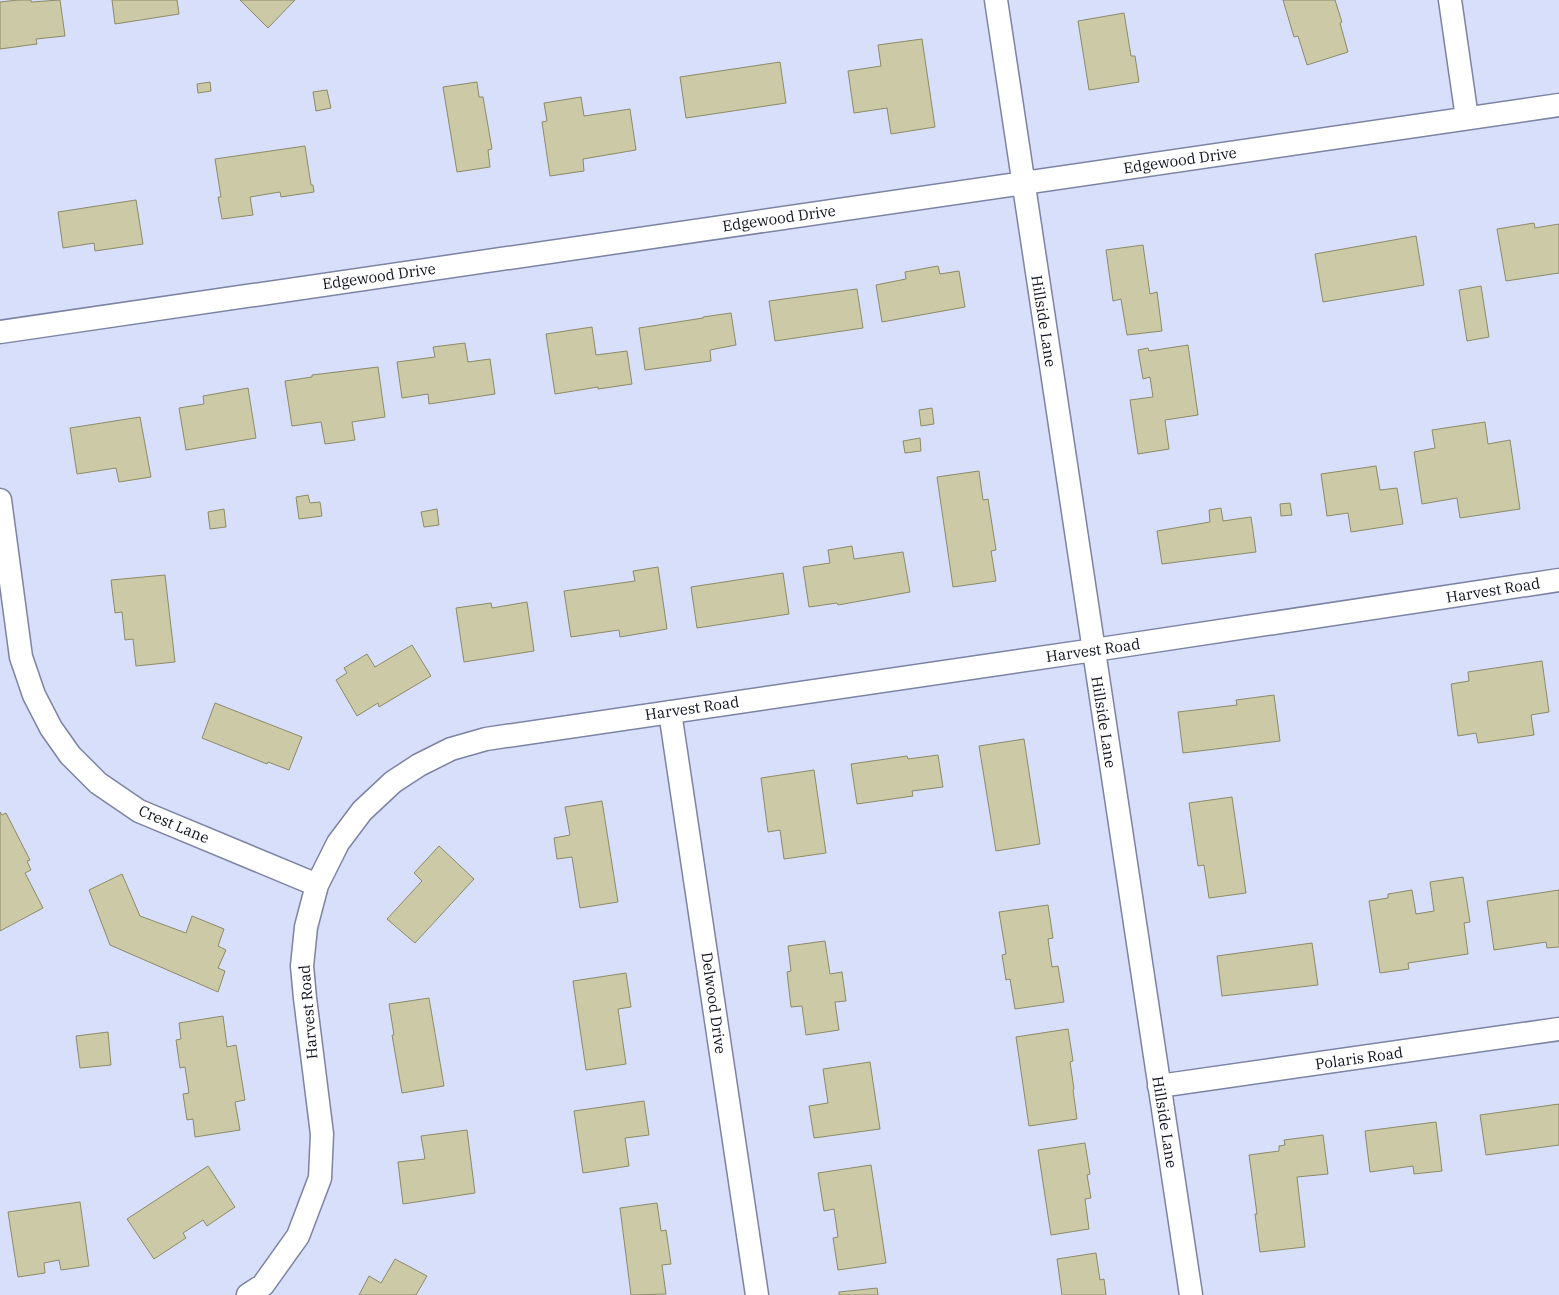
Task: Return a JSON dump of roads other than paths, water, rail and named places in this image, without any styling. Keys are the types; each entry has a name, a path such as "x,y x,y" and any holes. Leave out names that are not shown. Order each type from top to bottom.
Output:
{"street":[{"name":"Hillside Lane","path":"996,0 1191,1295"},
{"path":"1450,0 1467,118"},
{"name":"Edgewood Drive","path":"0,332 1559,105"},
{"name":"Crest Lane","path":"0,500 21,658 34,695 51,728 70,755 98,783 139,811 317,885"},
{"name":"Harvest Road","path":"248,1295 263,1285 298,1236 320,1178 322,1134 302,966 306,927 317,885 338,843 362,811 393,782 419,765 451,749 486,739 1559,580"},
{"name":"Delwood Drive","path":"670,712 757,1295"},
{"name":"Polaris Road","path":"1159,1086 1559,1029"}]}
